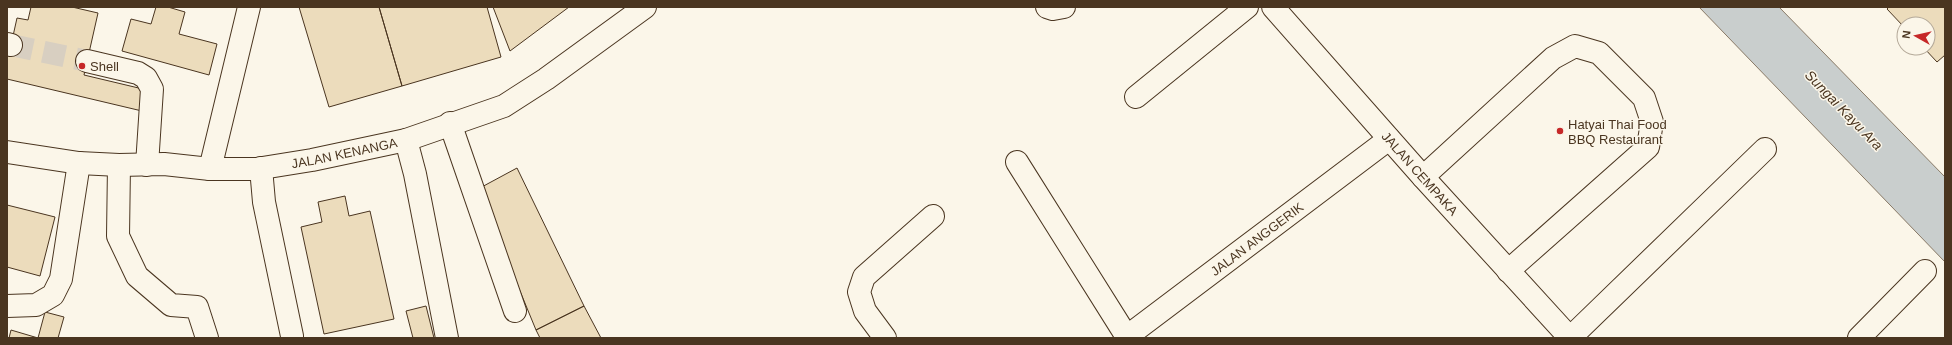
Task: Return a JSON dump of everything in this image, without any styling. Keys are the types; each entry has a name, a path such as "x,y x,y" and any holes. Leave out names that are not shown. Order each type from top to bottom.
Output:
{"street":[{"path":"210,169 249,7"},
{"name":"JALAN KENANGA","path":"7,152 79,163 119,165 164,164 210,169 261,168 406,140 450,123 504,106 546,79 645,7"},
{"path":"1048,7 1053,9 1064,7"},
{"path":"1136,97 1247,7"},
{"name":"JALAN CEMPAKA","path":"1273,7 1389,139 1570,338"},
{"path":"1423,176 1553,58 1575,46 1599,52 1644,98 1652,122 1648,147 1508,271"},
{"path":"87,60 138,73 146,78 152,89 147,165"},
{"path":"450,123 515,311"},
{"name":"JALAN ANGGERIK","path":"1126,337 1389,139"},
{"path":"406,140 415,174 447,338"},
{"path":"1570,338 1765,149"},
{"path":"1018,162 1126,337"},
{"path":"7,306 36,305 53,295 61,279 79,163"},
{"path":"119,165 118,236 137,276 171,305 197,308 208,338"},
{"path":"261,168 264,202 292,336"},
{"path":"885,338 865,311 859,292 864,277 933,216"},
{"path":"1859,338 1925,271"}],"water":[{"name":"Sungai Kayu Ara","path":"1699,7 1779,7 1945,177 1945,262"}],"building":[{"path":"31,7 72,7 98,13 84,75 147,90 142,111 7,79 7,48 11,45 17,18 28,20"},
{"path":"156,7 168,7 185,12 179,34 217,44 209,75 122,51 131,19 151,24"},
{"path":"299,7 379,7 402,86 329,107"},
{"path":"379,7 487,7 501,57 402,86"},
{"path":"493,7 569,7 510,51"},
{"path":"1889,7 1945,7 1945,55 1937,62 1931,56 1936,56 1936,16 1896,16 1896,19 1887,9"},
{"path":"517,168 584,306 536,330 478,189"},
{"path":"345,196 349,216 370,211 394,319 324,334 301,227 322,222 318,202"},
{"path":"7,205 55,217 40,276 7,267"},
{"path":"426,306 434,338 413,338 406,311"},
{"path":"584,306 601,338 540,338 536,330"},
{"path":"45,312 64,317 58,338 38,338"},
{"path":"11,330 38,338 9,338"}],"tunnel":[{"path":"11,45 87,61"}],"place":[{"name":"Shell","path":"82,66"},
{"name":"Hatyai Thai Food BBQ Restaurant","path":"1560,131"}]}
